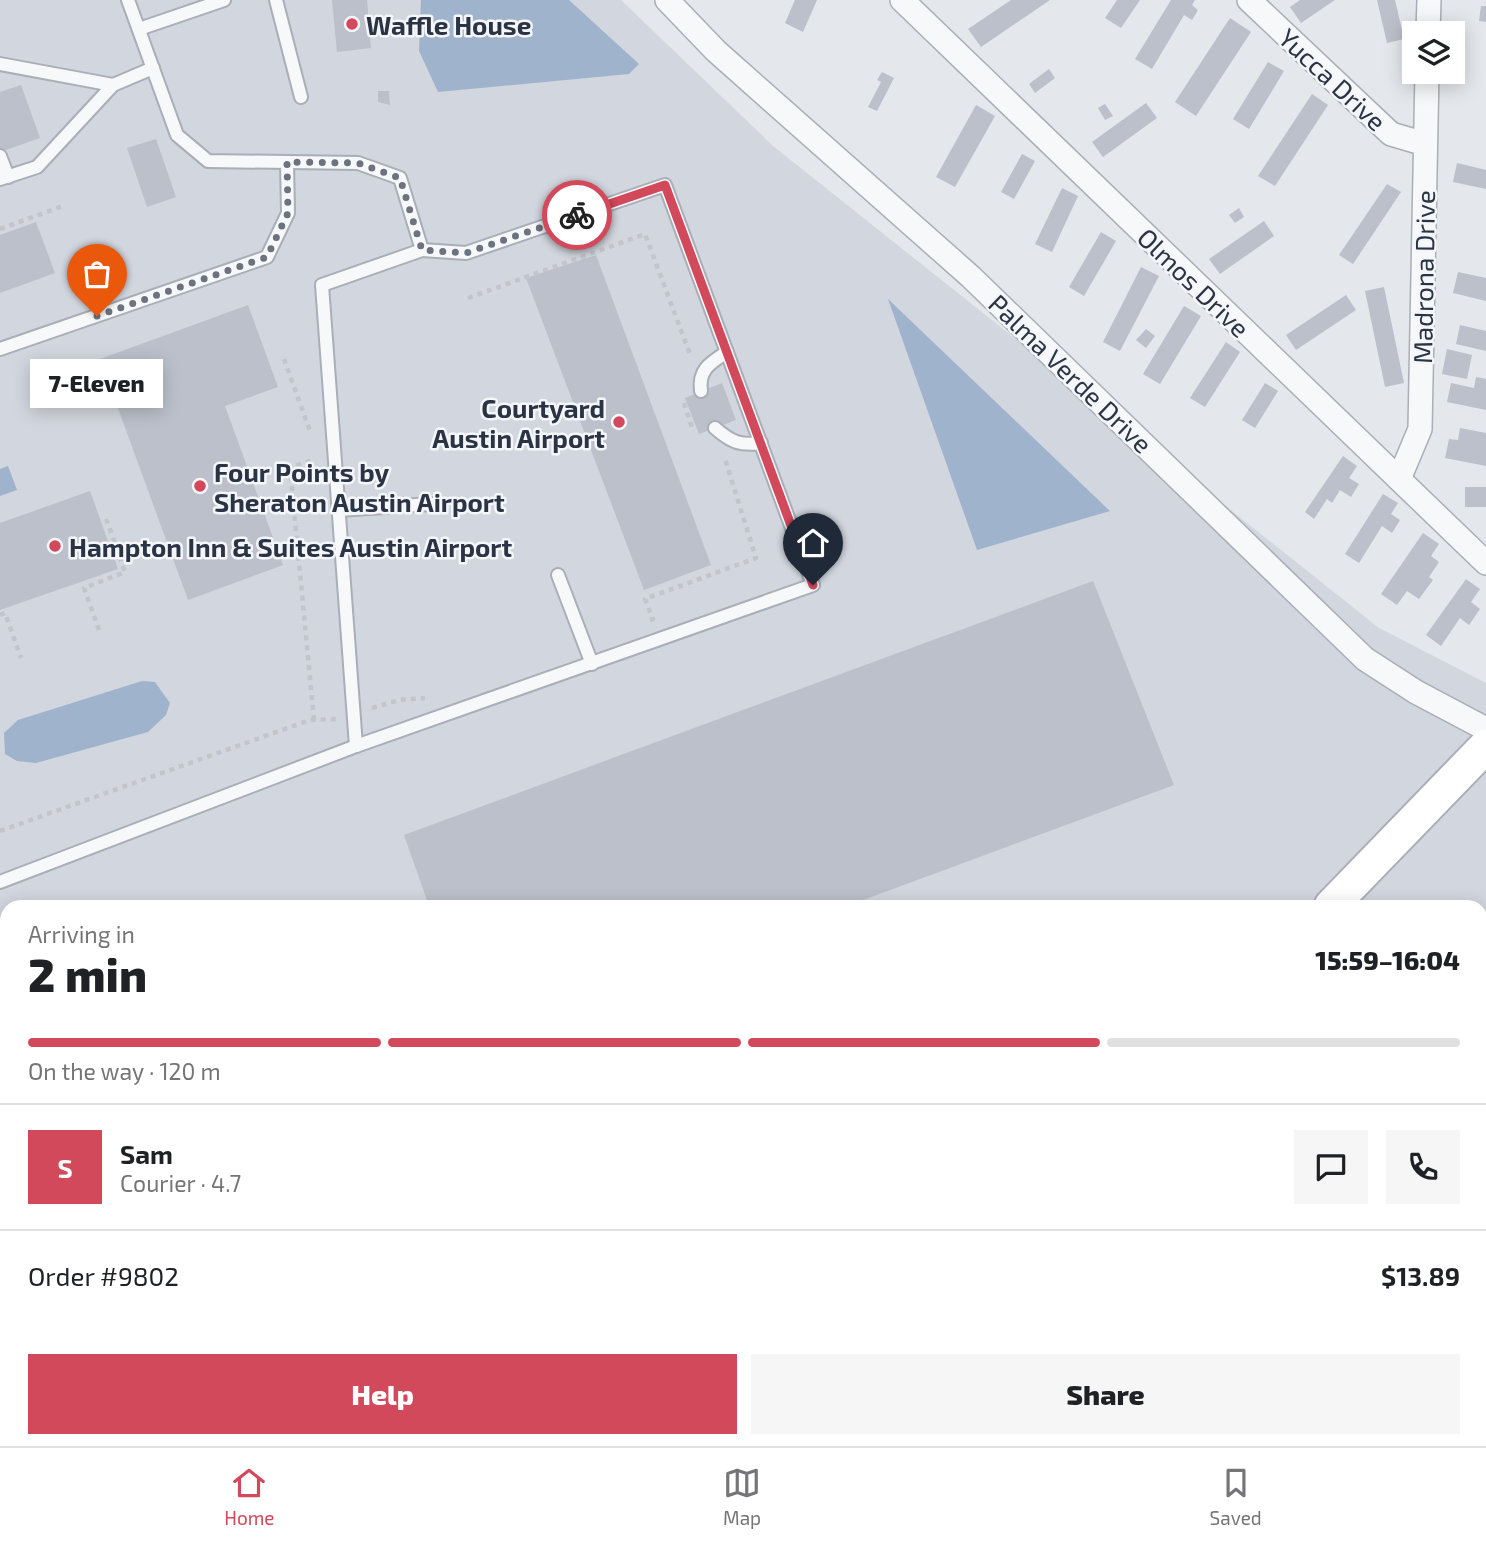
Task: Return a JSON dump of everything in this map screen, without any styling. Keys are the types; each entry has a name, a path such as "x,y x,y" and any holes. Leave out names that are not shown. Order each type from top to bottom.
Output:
{"main road":[{"path":"1337,900 1484,749"}],"street":[{"name":"Palma Verde Drive","path":"667,0 716,51 971,277 1365,659 1416,692 1484,749"},
{"name":"Olmos Drive","path":"902,0 1486,564"},
{"name":"Yucca Drive","path":"1249,0 1391,134 1425,144"},
{"path":"1429,0 1429,21"},
{"name":"Madrona Drive","path":"1399,479 1420,429 1427,84"}],"lane":[{"path":"128,0 177,135 208,161 358,163 400,178 422,250"},
{"path":"139,29 224,0"},
{"path":"276,0 300,97"},
{"path":"0,65 113,85"},
{"path":"0,156 4,178 37,167 113,85 153,68"},
{"path":"0,349 267,257 288,213 287,162"},
{"path":"0,882 356,746 813,585 665,185 466,253 422,250 322,285 356,746"},
{"path":"701,391 699,378 708,365 727,352"},
{"path":"715,428 730,442 743,445 761,443"},
{"path":"338,510 432,504"},
{"path":"558,575 592,664"}],"path":[{"path":"0,229 63,206"},
{"path":"468,298 645,234 692,361 704,348 722,339"},
{"path":"284,359 313,440"},
{"path":"683,399 697,438"},
{"path":"314,720 290,468 315,460 315,449"},
{"path":"646,622 653,619 645,599 756,558 724,456 717,453"},
{"path":"99,630 84,587 125,572 107,521 101,523"},
{"path":"0,615 5,613 21,658"},
{"path":"0,831 314,720 335,720 399,700 434,698"}],"shaded area":[{"path":"0,0 621,0 773,146 1379,628 1486,683 1486,900 0,900"}],"water":[{"path":"421,0 569,0 639,64 629,74 438,92 419,51"},
{"path":"888,299 1110,511 977,550"},
{"path":"8,466 17,490 0,496 0,469"},
{"path":"142,681 155,682 170,703 166,715 148,732 36,763 17,761 5,754 4,733 18,720"}],"building":[{"name":"Waffle House","path":"332,0 367,0 371,48 337,52"},
{"path":"795,0 817,0 803,32 785,23"},
{"path":"1011,0 1050,0 981,47 968,29"},
{"path":"1117,0 1140,0 1121,28 1105,18"},
{"path":"1171,0 1195,0 1192,5 1198,10 1192,20 1184,15 1152,69 1135,59"},
{"path":"1300,0 1335,0 1301,23 1290,7"},
{"path":"1377,0 1395,0 1402,39 1387,43"},
{"path":"1481,6 1486,6 1486,22 1479,21"},
{"path":"1230,18 1251,32 1196,116 1175,102"},
{"path":"1268,62 1284,71 1249,129 1233,119"},
{"path":"1049,69 1055,78 1035,93 1029,84"},
{"path":"882,72 894,78 877,111 868,107 881,82 877,80"},
{"path":"21,85 40,138 0,152 0,92"},
{"path":"378,91 389,91 390,105 378,102"},
{"path":"1312,94 1328,105 1275,186 1258,176"},
{"path":"1146,103 1157,118 1103,157 1092,142"},
{"path":"1105,104 1113,116 1105,120 1098,108"},
{"path":"976,105 995,116 955,187 936,177"},
{"path":"156,139 176,197 147,207 127,148"},
{"path":"1022,154 1035,161 1014,199 1001,192"},
{"path":"1457,163 1486,170 1486,189 1453,182"},
{"path":"1387,184 1401,192 1353,264 1339,255"},
{"path":"1062,188 1078,196 1052,252 1035,244"},
{"path":"1239,208 1244,217 1235,223 1229,215"},
{"path":"1264,221 1274,236 1220,274 1209,259"},
{"path":"36,222 55,273 0,293 0,235"},
{"path":"1101,232 1116,241 1084,296 1069,287"},
{"name":"Courtyard Austin Airport","path":"596,255 711,565 644,590 526,278"},
{"path":"78,260 80,268 74,270 72,262"},
{"path":"1141,267 1159,276 1120,351 1103,342"},
{"path":"1458,272 1486,278 1486,301 1453,293"},
{"path":"1384,287 1404,383 1385,387 1365,291"},
{"path":"1346,295 1356,310 1296,350 1286,335"},
{"name":"Four Points by Sheraton Austin Airport","path":"248,305 278,387 225,406 283,565 188,600 100,359"},
{"path":"1184,306 1201,316 1160,384 1143,374"},
{"path":"1460,325 1486,331 1486,351 1456,344"},
{"path":"1146,329 1155,336 1146,348 1136,340"},
{"path":"1226,342 1240,352 1205,407 1190,398"},
{"path":"1447,349 1472,355 1467,379 1442,374"},
{"path":"1476,377 1486,379 1486,410 1447,402 1451,383 1474,388"},
{"path":"722,383 736,420 699,434 685,398"},
{"path":"1265,383 1278,391 1255,428 1242,420"},
{"path":"1460,428 1486,433 1486,466 1445,458 1449,439 1458,440"},
{"path":"1343,456 1357,466 1349,478 1359,484 1351,497 1340,490 1332,503 1327,499 1314,519 1305,512"},
{"path":"1465,487 1486,487 1486,507 1465,507"},
{"name":"Hampton Inn & Suites Austin Airport","path":"90,491 118,569 0,610 0,523"},
{"path":"1383,494 1398,503 1391,514 1400,520 1392,533 1382,526 1359,563 1345,554"},
{"path":"1423,533 1439,544 1431,556 1439,562 1429,577 1433,580 1419,599 1407,591 1397,605 1381,594"},
{"path":"1466,579 1480,589 1471,602 1480,609 1469,625 1460,618 1441,646 1426,635"},
{"path":"1093,581 1174,785 863,900 427,900 404,835"}],"way so far":[{"path":"97,316 267,257 288,213 287,162 358,163 400,178 422,250 466,253 577,215"}],"place":[{"name":"Waffle House","path":"352,24"},
{"name":"7-Eleven","path":"97,316"},
{"name":"Courtyard Austin Airport","path":"619,422"},
{"name":"Four Points by Sheraton Austin Airport","path":"200,486"},
{"name":"Hampton Inn & Suites Austin Airport","path":"55,546"}],"route":[{"path":"577,215 665,185 813,585"}]}
